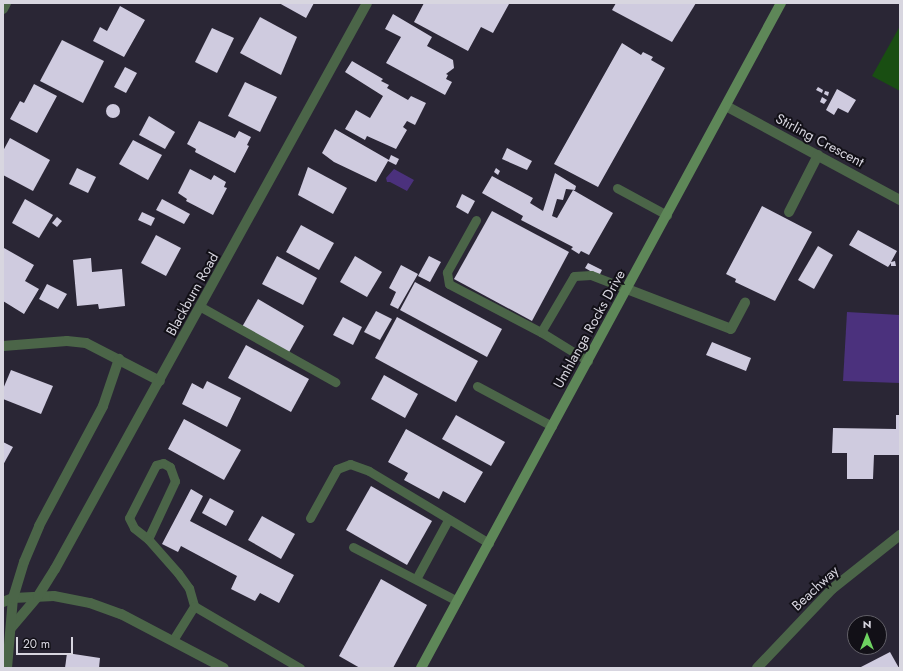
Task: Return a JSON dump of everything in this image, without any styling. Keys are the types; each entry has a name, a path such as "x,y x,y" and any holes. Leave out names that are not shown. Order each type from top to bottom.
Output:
{"main road":[{"name":"Umhlanga Rocks Drive","path":"421,668 781,3"}],"street":[{"path":"3,9 6,3"},
{"name":"Blackburn Road","path":"12,628 38,596 160,381 367,3"},
{"name":"Stirling Crescent","path":"726,106 900,200"},
{"path":"789,212 818,155"},
{"path":"627,289 731,329 745,303"},
{"path":"3,346 68,341 86,343 160,381"},
{"path":"8,668 13,598 39,526 103,406 119,359"},
{"name":"Beachway","path":"757,668 832,589 900,536"},
{"path":"3,602 13,598 54,596 90,603 121,614 224,668"}],"lane":[{"path":"617,188 667,215"},
{"path":"476,220 447,272 449,284 541,332 588,360"},
{"path":"541,332 574,276 591,275 627,289"},
{"path":"201,307 335,382"},
{"path":"477,386 552,426"},
{"path":"148,539 175,481 170,467 163,463 156,465 130,515 134,528 148,539 182,578 188,588 194,606 300,668"},
{"path":"310,518 337,469 350,464 368,471 448,520 489,543"},
{"path":"416,579 448,520"},
{"path":"353,547 458,601"},
{"path":"173,640 194,606"}],"green space":[{"path":"900,26 900,91 872,76"}],"shaded area":[{"path":"394,169 414,180 407,191 390,182 387,182 386,178"},
{"path":"847,312 900,315 900,383 843,381"}],"building":[{"path":"279,3 314,3 306,18"},
{"path":"424,3 509,4 493,33 481,27 468,51 414,22"},
{"path":"616,3 696,3 672,42 612,10"},
{"path":"120,6 145,20 124,57 93,41 100,27 107,31"},
{"path":"393,14 432,37 427,46 453,60 454,68 446,74 448,75 446,79 452,82 445,95 386,63 401,37 385,29"},
{"path":"260,17 297,37 281,75 240,53"},
{"path":"212,28 234,38 217,73 195,62"},
{"path":"62,40 104,61 83,103 40,81"},
{"path":"622,43 641,55 643,52 653,57 651,60 665,68 598,187 554,164"},
{"path":"352,61 383,79 381,81 389,85 387,88 408,100 411,96 426,103 415,125 407,121 403,127 407,130 396,149 367,136 365,140 345,129 356,110 370,118 383,96 345,72"},
{"path":"125,67 137,73 126,93 114,87"},
{"path":"245,82 277,97 260,132 228,116"},
{"path":"34,84 57,96 37,133 10,119 20,101 24,103"},
{"path":"818,87 823,90 822,93 816,90"},
{"path":"837,89 856,100 848,113 838,108 834,115 826,110"},
{"path":"825,91 829,92 828,96 824,94"},
{"path":"822,97 827,100 824,104 820,102"},
{"path":"110,104 116,104 120,108 120,114 116,118 110,118 106,114 106,108"},
{"path":"149,116 175,132 165,149 139,135"},
{"path":"199,121 235,138 239,131 251,137 247,145 249,146 235,173 195,152 196,149 187,144"},
{"path":"335,129 389,160 391,155 399,159 396,165 388,161 376,182 334,162 322,153"},
{"path":"10,138 50,160 33,191 3,175 3,151"},
{"path":"133,140 162,155 148,180 119,164"},
{"path":"507,148 532,161 527,170 502,159"},
{"path":"308,167 347,188 333,214 298,195"},
{"path":"77,168 96,177 88,193 69,184"},
{"path":"496,168 500,171 498,175 494,172"},
{"path":"190,169 211,180 214,175 226,182 224,187 227,188 213,215 186,201 187,199 178,193"},
{"path":"555,173 576,186 575,190 566,189 563,200 557,199 552,216 557,218 573,190 613,213 589,255 581,251 579,254 571,249 573,247 521,220 523,216 482,193 492,176 533,198 530,203 543,211"},
{"path":"462,194 475,201 468,214 456,207"},
{"path":"25,199 53,215 39,238 12,223"},
{"path":"162,199 190,214 184,224 156,210"},
{"path":"762,206 812,232 775,301 735,282 736,279 726,274"},
{"path":"492,211 569,252 532,321 454,279"},
{"path":"142,212 155,218 151,226 138,220"},
{"path":"57,217 62,221 57,227 52,223"},
{"path":"301,225 334,243 319,270 286,252"},
{"path":"858,230 897,251 891,262 895,261 896,266 891,266 891,263 888,267 849,245"},
{"path":"156,235 181,248 166,276 141,263"},
{"path":"818,246 833,255 814,289 798,280"},
{"path":"4,248 34,265 25,281 39,289 24,314 3,301"},
{"path":"277,256 317,278 303,305 262,284"},
{"path":"355,256 382,272 367,297 340,282"},
{"path":"429,256 441,262 430,282 418,276"},
{"path":"91,258 92,272 122,269 125,306 99,309 98,304 77,306 73,260"},
{"path":"588,263 602,270 599,276 585,268"},
{"path":"401,265 418,274 398,309 390,305 396,292 389,288"},
{"path":"415,282 502,329 487,357 400,310"},
{"path":"47,284 67,294 58,309 39,299"},
{"path":"258,299 304,326 288,354 242,327"},
{"path":"376,311 392,319 380,340 364,332"},
{"path":"343,317 362,327 353,345 333,335"},
{"path":"397,317 478,361 456,402 375,358"},
{"path":"712,342 751,358 746,371 706,355"},
{"path":"246,345 309,379 291,412 228,378"},
{"path":"11,370 53,386 41,414 3,399 3,389"},
{"path":"384,375 418,394 405,418 371,399"},
{"path":"207,381 241,398 227,427 182,404 192,383 203,389"},
{"path":"456,415 505,442 491,466 442,439"},
{"path":"896,415 900,415 900,455 874,455 873,479 847,479 847,453 832,453 833,428 896,429"},
{"path":"184,419 241,450 224,480 168,449"},
{"path":"406,429 483,472 465,503 443,491 439,499 404,480 408,473 388,462"},
{"path":"3,442 13,447 3,465"},
{"path":"371,486 432,521 407,565 346,530"},
{"path":"191,489 203,496 190,521 294,575 279,603 260,593 255,601 231,589 237,576 181,546 178,552 162,544"},
{"path":"210,498 234,511 226,526 202,513"},
{"path":"262,516 295,534 281,559 248,540"},
{"path":"381,579 427,605 393,668 360,668 339,656"},
{"path":"890,652 899,668 859,668 887,655"},
{"path":"67,653 100,658 99,668 65,668"}]}
